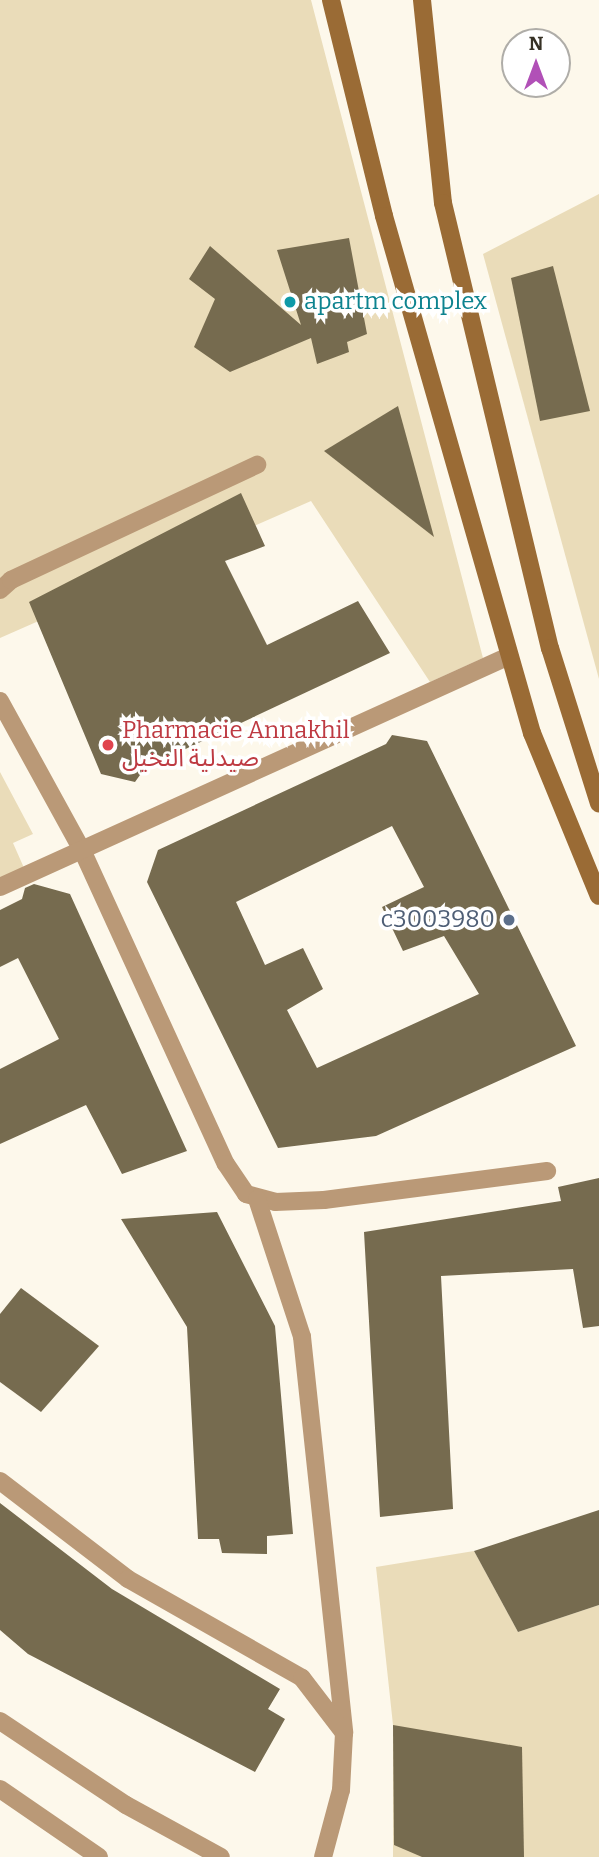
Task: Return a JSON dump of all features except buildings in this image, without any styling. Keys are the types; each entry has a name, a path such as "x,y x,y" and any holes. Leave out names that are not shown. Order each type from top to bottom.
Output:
{"street":[{"path":"331,0 380,204 532,733 599,896"},
{"path":"422,0 443,203 546,635 599,803"},
{"path":"0,590 11,580 257,465"},
{"path":"0,887 509,656"},
{"path":"0,701 82,850 233,1177 257,1199 302,1337 344,1733 341,1790 323,1857"},
{"path":"257,1199 324,1200 547,1171"},
{"path":"0,1481 128,1579 302,1678 344,1733"},
{"path":"0,1721 125,1805 221,1857"},
{"path":"0,1789 99,1857"}],"shaded area":[{"path":"0,0 311,0 483,658 430,682 311,501 0,638"},
{"path":"599,194 599,679 483,254"},
{"path":"0,772 33,834 13,843 28,877 0,888"},
{"path":"474,1551 518,1632 599,1605 599,1857 393,1857 393,1725 376,1567"}],"place":[{"name":"apartm complex","path":"290,302"},
{"name":"Pharmacie Annakhil صيدلية النخيل","path":"108,745"},
{"name":"c3003980","path":"509,920"}]}
